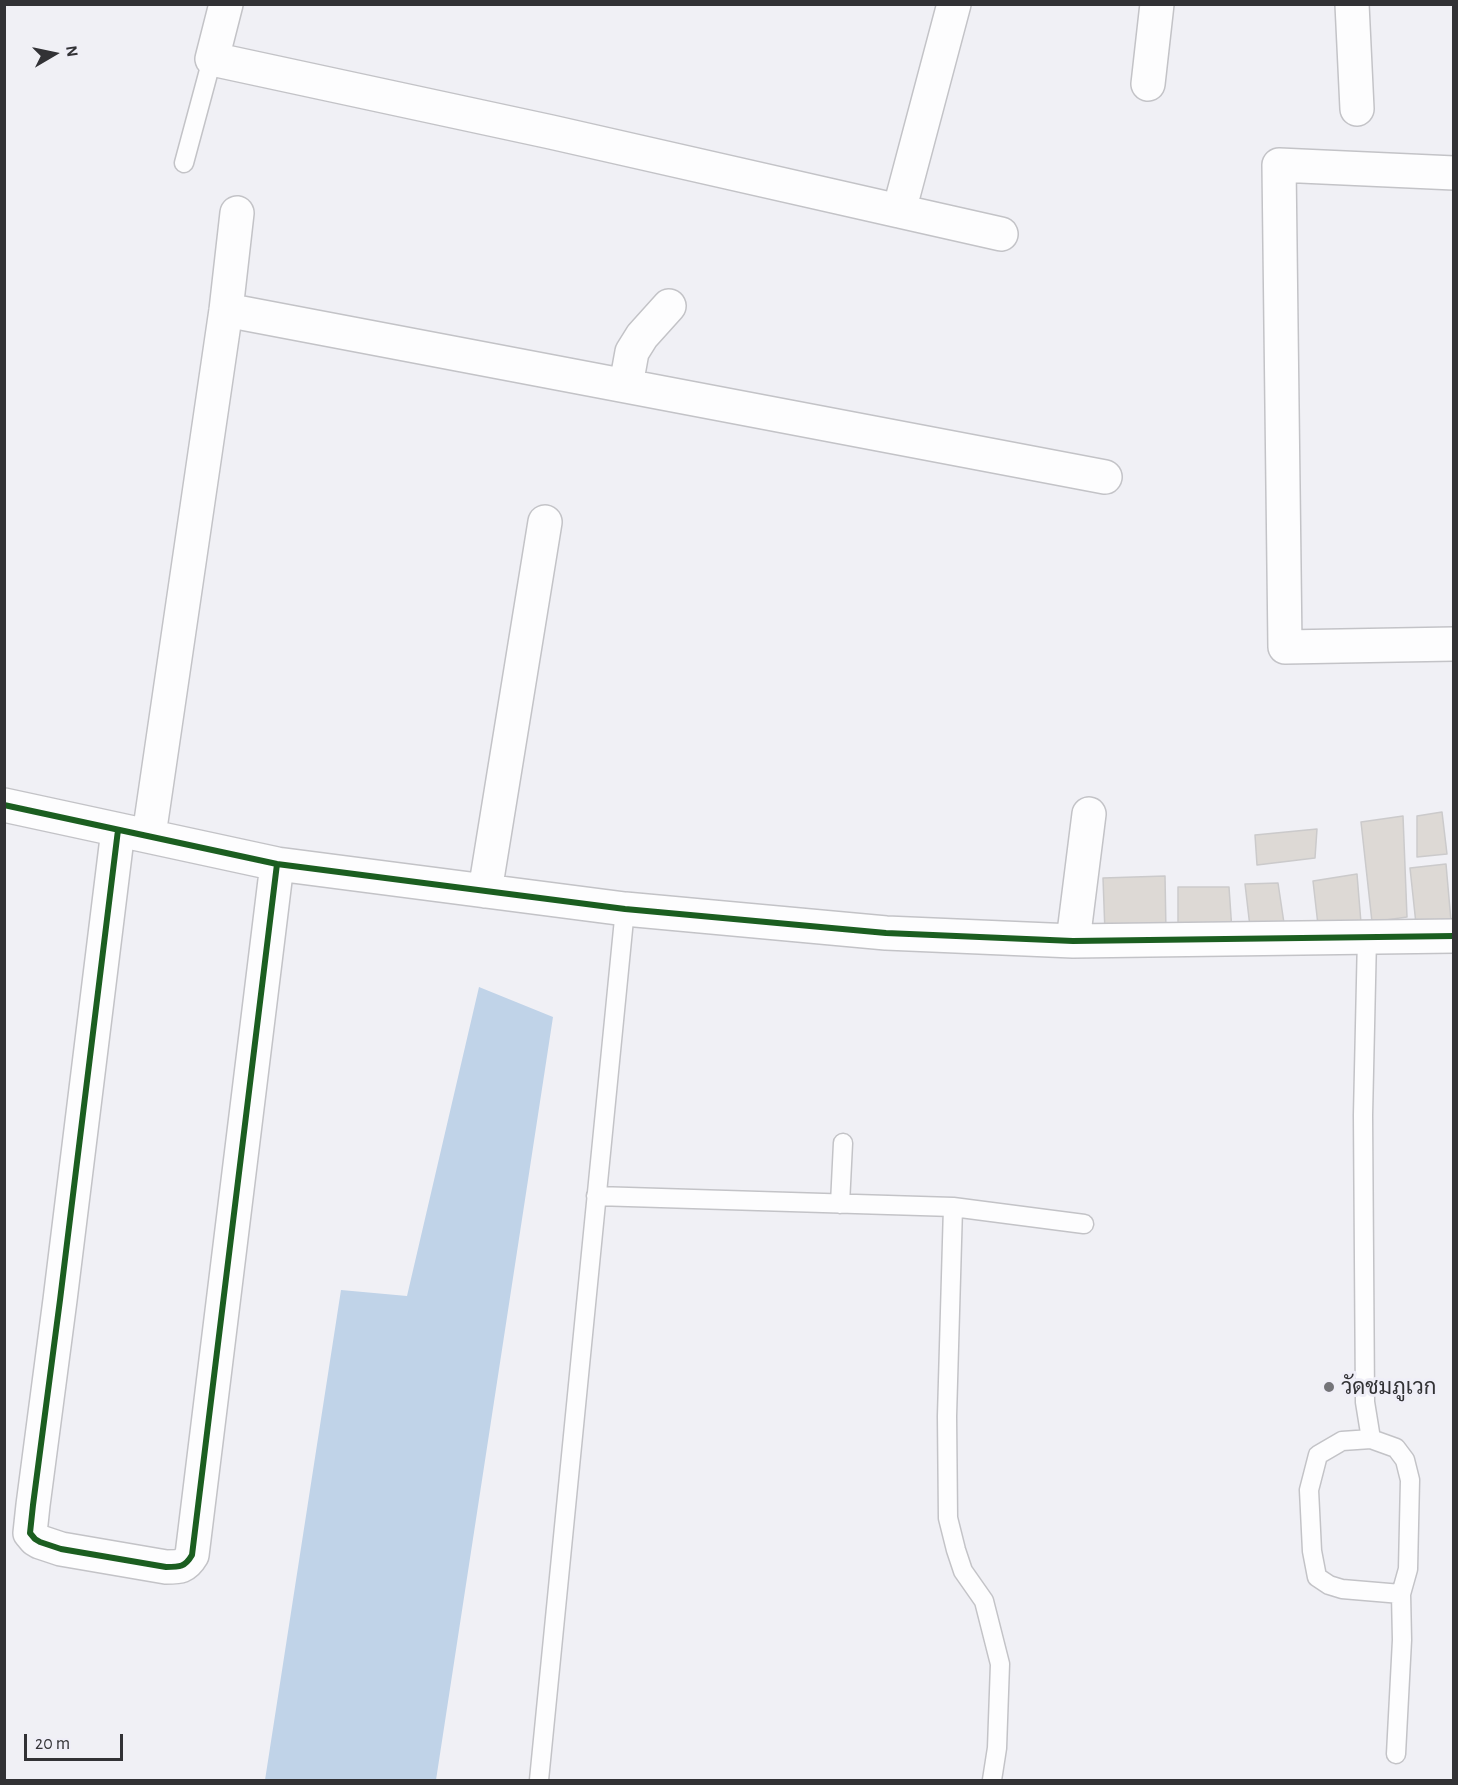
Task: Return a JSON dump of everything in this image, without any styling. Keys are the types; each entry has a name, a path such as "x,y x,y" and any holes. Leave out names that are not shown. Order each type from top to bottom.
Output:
{"street":[{"path":"226,4 212,59 1001,234"},
{"path":"899,211 954,4"},
{"path":"1148,84 1157,4"},
{"path":"1352,4 1357,109"},
{"path":"1454,173 1279,165 1285,647 1454,644"},
{"path":"237,213 226,310 133,832 60,1300 30,1533 34,1539 61,1549 166,1567 178,1567 187,1563 192,1555 277,864"},
{"path":"626,385 632,352 642,336 669,306"},
{"path":"226,310 1106,477"},
{"path":"485,891 545,522"},
{"path":"4,805 277,864 626,909 886,933 1072,941 1454,936"},
{"path":"1072,941 1089,814"}],"lane":[{"path":"184,164 212,59"},
{"path":"539,1780 626,909"},
{"path":"1367,937 1363,1115 1365,1402 1371,1439"},
{"path":"840,1204 843,1143"},
{"path":"596,1196 953,1207 1084,1224"},
{"path":"953,1207 947,1416 948,1518 963,1571 984,1601 1000,1664 998,1748 992,1780"},
{"path":"1396,1754 1402,1640 1401,1594 1408,1569 1410,1480 1405,1460 1396,1448 1371,1439 1342,1441 1318,1455 1309,1490 1312,1551 1317,1577 1329,1585 1342,1589 1401,1594"}],"water":[{"path":"479,987 553,1017 436,1780 265,1780 341,1290 407,1296"}],"building":[{"path":"1442,812 1447,854 1417,857 1417,816"},
{"path":"1403,816 1407,917 1372,922 1361,822"},
{"path":"1317,829 1315,858 1257,865 1255,835"},
{"path":"1446,864 1451,921 1416,924 1410,868"},
{"path":"1357,874 1361,923 1318,925 1313,881"},
{"path":"1165,876 1166,932 1105,933 1103,878"},
{"path":"1278,883 1284,923 1250,927 1245,884"},
{"path":"1178,887 1229,887 1232,931 1178,933"}],"cycle path":[{"path":"4,805 277,864 625,909 886,933 1073,941 1454,936"},
{"path":"118,830 30,1533 40,1542 61,1549 166,1567 182,1566 192,1555 277,864"}],"place":[{"name":"วัดชมภูเวก","path":"1329,1387"}]}
